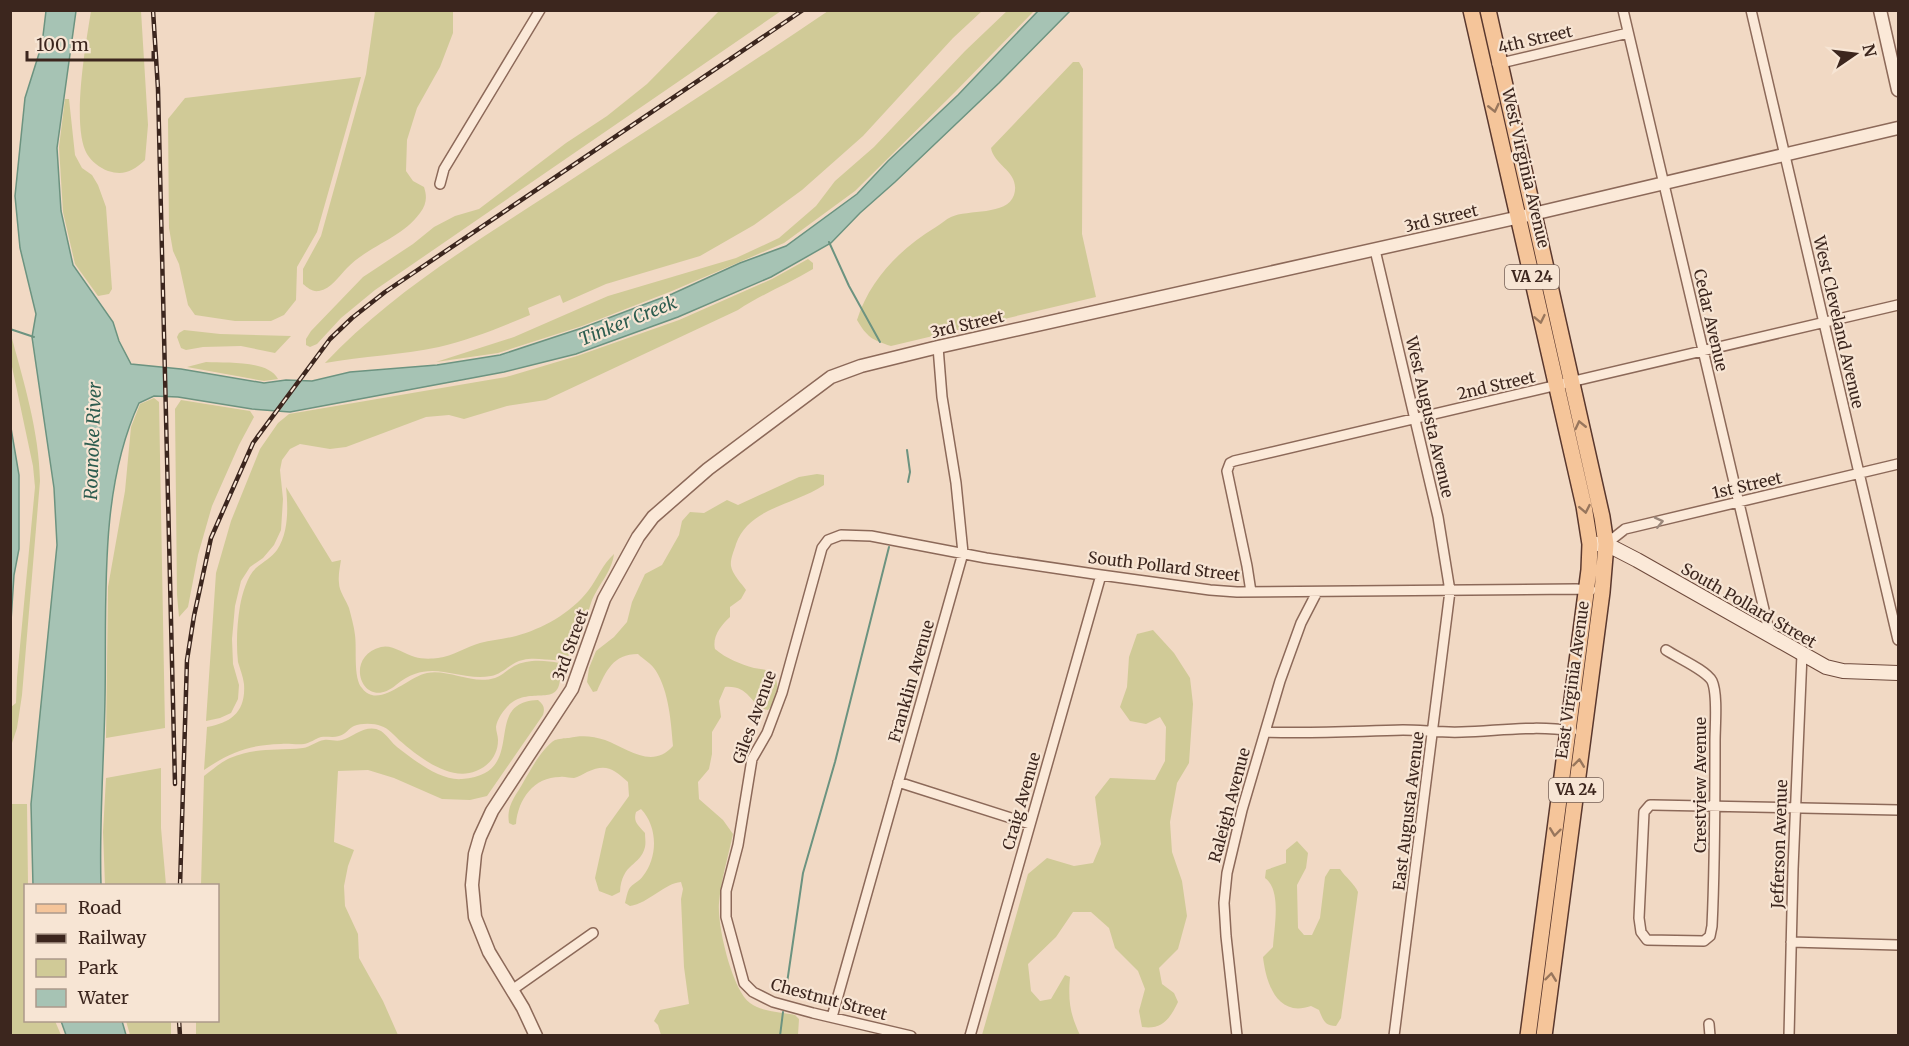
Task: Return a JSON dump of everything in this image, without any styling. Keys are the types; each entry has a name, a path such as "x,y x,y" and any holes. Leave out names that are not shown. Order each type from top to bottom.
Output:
{"main road":[{"name":"West Virginia Avenue","path":"1471,10 1492,65 1564,385 1602,517 1598,544"},
{"name":"West Virginia Avenue","path":"1488,10 1492,65"},
{"name":"East Virginia Avenue","path":"1544,1035 1575,732 1586,589 1598,544"},
{"name":"East Virginia Avenue","path":"1528,1035 1575,732 1602,592 1598,544"},
{"name":"South Pollard Street","path":"1598,544 1826,667 1899,673"}],"street":[{"path":"440,184 444,169 540,10"},
{"name":"Cedar Avenue","path":"1623,10 1770,635"},
{"name":"West Cleveland Avenue","path":"1751,10 1899,640"},
{"path":"1880,10 1899,90"},
{"name":"4th Street","path":"1492,65 1628,33"},
{"name":"3rd Street","path":"536,1035 489,952 475,917 472,878 480,837 492,811 572,689 604,599 644,528 653,517 708,469 831,377 861,366 938,348 1526,216 1899,128"},
{"name":"West Augusta Avenue","path":"1375,250 1438,517 1450,591"},
{"name":"2nd Street","path":"1251,592 1227,471 1230,463 1310,442 1564,385 1899,305"},
{"name":"Franklin Avenue","path":"832,1017 963,553 956,483 942,397 938,348"},
{"name":"1st Street","path":"1598,544 1626,529 1899,464"},
{"name":"South Pollard Street","path":"833,538 841,535 871,536 1101,575 1210,590 1317,592 1586,589 1602,592"},
{"name":"Giles Avenue","path":"730,878 738,845 752,759 767,733 782,693 822,548 833,538"},
{"name":"Craig Avenue","path":"970,1035 1101,575"},
{"name":"East Augusta Avenue","path":"1394,1035 1450,591"},
{"name":"Raleigh Avenue","path":"1237,1035 1226,936 1225,890 1232,849 1286,663 1301,623 1317,592"},
{"name":"Crestview Avenue","path":"1666,650 1704,673 1714,688 1715,806 1712,926 1710,936 1704,941 1650,941 1643,936 1639,928 1646,808 1650,805 1715,806"},
{"name":"Jefferson Avenue","path":"1789,1035 1802,654"},
{"path":"1265,732 1370,730 1460,732 1516,729 1575,732"},
{"path":"898,782 1030,824"},
{"path":"1715,806 1899,810"},
{"name":"Chestnut Street","path":"730,878 726,891 726,917 744,983 753,992 765,999 910,1035"},
{"path":"512,990 592,933"},
{"path":"1791,942 1899,945"},
{"path":"1709,1024 1710,1035"}],"green space":[{"path":"720,10 781,11 375,290 341,318 317,344 310,347 306,345 306,339 311,331 363,277 413,244 434,227 455,216 479,209 566,143 607,116 647,84"},
{"path":"1008,10 1034,11 855,191 784,243 672,291 582,326 498,353 436,362 514,337 608,296 736,258 779,238 816,206 835,181 874,147 965,51"},
{"path":"91,11 141,11 148,125 145,160 124,173 108,171 96,164 87,154 82,141 81,84"},
{"path":"375,11 453,11 453,33 440,67 417,108 407,140 406,171 413,181 424,187 425,203 413,222 395,236 355,260 327,288 314,291 303,284 303,269 321,236 366,74"},
{"path":"828,11 982,11 953,38 863,136 802,190 754,225 700,256 606,284 563,303 560,295 528,308 530,315 451,344 325,363 377,314 434,271"},
{"path":"1073,62 1079,62 1083,69 1082,234 1096,297 891,346 871,337 857,320 878,278 899,255 949,218 995,209 1010,202 1014,195 1014,180 997,160 991,148"},
{"path":"361,77 317,232 297,267 296,300 284,315 271,321 235,321 195,315 188,305 169,228 168,119 185,98"},
{"path":"65,99 69,99 75,155 82,168 92,175 98,185 106,207 112,289 109,294 98,296 75,264 63,212 59,147"},
{"path":"808,259 813,263 813,269 738,310 546,400 507,406 464,419 449,415 426,417 346,447 330,449 300,444 290,449 282,460 280,470 283,499 281,530 274,545 263,558 250,567 241,581 235,606 232,639 233,664 239,685 238,699 231,713 206,721 216,573 231,521 260,449 278,423 289,414 506,377 577,356 679,320 772,279"},
{"path":"184,330 220,334 291,336 275,353 241,346 186,350 181,348 177,337"},
{"path":"11,335 34,425 40,481 22,695 17,728 11,746 11,707 16,703 35,487 33,466 11,362"},
{"path":"206,362 235,363 265,368 278,379 264,381 187,367"},
{"path":"154,398 159,402 165,728 106,738 108,587 125,491 131,427 140,404"},
{"path":"181,400 250,411 254,417 212,506 198,555 188,607 179,617 175,409"},
{"path":"824,475 824,485 762,514 742,532 736,544 731,566 735,576 746,590 741,599 730,607 730,617 716,636 715,649 739,663 769,671 776,679 777,690 768,710 757,705 740,689 725,687 719,701 721,717 712,732 709,769 698,782 699,799 723,820 733,834 723,877 719,913 723,941 737,985 743,996 755,1006 795,1015 799,1019 798,1035 661,1035 654,1021 660,1010 689,1004 684,967 681,899 683,889 681,882 675,883 637,904 630,906 625,903 629,889 642,878 648,868 653,851 651,824 641,809 636,812 635,818 645,833 645,847 643,853 624,875 620,892 612,896 599,891 595,878 606,828 629,796 628,782 609,769 594,769 574,778 551,778 535,785 524,798 516,824 513,825 509,823 508,817 510,806 538,759 555,740 587,736 605,740 648,757 665,753 673,746 667,698 654,668 638,654 622,657 616,660 597,691 593,692 587,682 589,668 596,651 614,637 627,622 632,602 645,574 662,565 679,535 682,521 690,512 704,513 727,500 738,505 799,477"},
{"path":"286,487 332,562 341,560 339,586 349,608 354,628 357,677 362,688 369,694 376,696 384,694 427,673 444,673 486,680 498,677 514,666 525,662 559,663 560,678 554,692 548,695 523,697 511,703 503,712 496,727 498,740 496,750 492,759 485,766 466,773 445,770 434,766 415,753 386,728 360,724 341,735 321,737 304,744 249,748 223,758 204,770 207,727 223,723 240,709 244,694 237,648 241,602 245,586 253,571 275,553 281,543 287,519"},
{"path":"614,554 613,561 591,603 576,645 566,658 523,660 491,676 421,672 384,692 374,692 366,688 360,671 362,661 369,653 385,646 417,658 438,658 480,643 526,633 565,613 581,599"},
{"path":"1153,630 1174,653 1190,678 1193,704 1189,763 1177,783 1170,822 1172,852 1182,881 1187,916 1178,949 1159,968 1162,984 1174,993 1178,1002 1172,1014 1160,1025 1142,1027 1139,1011 1145,989 1138,971 1115,948 1109,928 1091,912 1073,912 1056,937 1028,964 1031,991 1040,1001 1051,999 1065,975 1070,977 1070,1007 1080,1035 982,1035 1028,874 1047,858 1074,866 1093,863 1101,844 1095,797 1110,778 1155,780 1165,761 1166,727 1160,717 1146,724 1130,721 1120,707 1127,687 1129,657 1137,634"},
{"path":"538,700 544,707 543,715 487,796 470,800 442,799 394,778 368,770 338,771 334,842 354,850 344,886 345,906 358,934 359,958 383,1001 398,1035 196,1035 196,1022 219,1022 219,884 201,884 204,776 223,762 240,755 258,751 303,748 324,740 338,741 371,728 381,731 397,747 428,769 445,777 462,779 483,774 495,765 501,752 511,712 521,704"},
{"path":"161,768 161,828 166,884 105,884 103,832 106,778"},
{"path":"12,804 27,804 28,884 24,884 24,1022 55,1022 61,1035 11,1035"},
{"path":"1297,841 1308,853 1306,868 1297,885 1298,928 1304,935 1312,935 1320,918 1325,877 1330,869 1340,869 1358,892 1341,1018 1336,1026 1327,1024 1319,1010 1311,1006 1299,1008 1282,1003 1275,996 1267,977 1263,957 1273,947 1276,910 1274,891 1265,878 1266,870 1286,863 1286,850"},
{"path":"126,1022 171,1022 171,1035 130,1035"}],"water":[{"path":"46,11 76,11 57,148 61,211 73,265 113,322 119,341 131,364 181,369 264,383 286,380 312,381 350,372 437,365 500,355 582,328 672,294 740,263 786,246 857,194 888,161 958,95 1038,11 1070,11 999,83 831,243 771,277 678,317 576,354 504,372 290,412 252,409 178,397 154,396 139,403 126,437 117,473 107,548 101,884 33,884 31,804 57,545 54,488 32,337 36,314 20,248 15,196 25,98 42,44"},
{"path":"11,428 19,475 19,549 14,575 11,621"},
{"path":"61,1022 122,1022 126,1035 66,1035"}],"waterway":[{"path":"829,242 849,286 880,342"},
{"path":"10,329 34,337"},
{"path":"907,450 910,472 908,482"},
{"path":"786,990 803,873 835,762 889,547"},
{"path":"780,1036 783,1012"}],"railway":[{"path":"153,10 158,89 175,784"},
{"path":"180,884 187,660 194,616 211,538 253,443 330,339 385,292 803,10"},
{"path":"179,1022 180,1036"}],"water label":[{"name":"Tinker Creek","path":"628,321"},
{"name":"Roanoke River","path":"93,441"}]}
